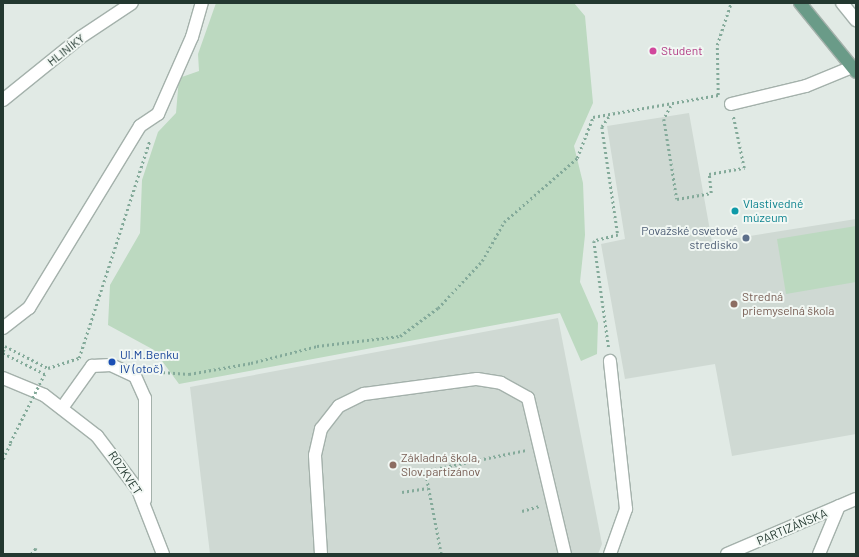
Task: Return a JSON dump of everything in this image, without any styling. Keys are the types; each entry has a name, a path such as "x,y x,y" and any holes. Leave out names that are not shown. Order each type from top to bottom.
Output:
{"main road":[{"path":"800,3 854,70"}],"street":[{"name":"HLINÍKY","path":"3,100 81,37 132,3"},
{"path":"3,328 29,308 140,126 158,114 192,37 202,3"},
{"path":"842,3 856,20"},
{"path":"731,104 806,86 854,70"},
{"path":"610,361 626,509 610,554"},
{"path":"59,405 92,366 111,365 135,376 145,398 145,504"},
{"name":"ROZKVET","path":"3,378 59,405 98,436 145,504 163,554"},
{"path":"321,554 315,455 321,429 340,406 364,394 477,380 501,383 528,398 565,554"},
{"name":"PARTIZÁNSKA","path":"727,554 827,514 838,506 856,499"},
{"path":"819,554 838,506"}],"path":[{"path":"141,369 189,374 251,363 317,346 400,336 438,308 482,261 504,222 577,158 593,117 609,116 671,106 718,95 717,45 731,3"},
{"path":"671,106 664,119 677,199 711,193 709,174 744,168 731,104"},
{"path":"609,116 602,127 618,235 594,241 610,361"},
{"path":"3,459 45,374 3,352 5,346 48,368 79,358 150,137"},
{"path":"441,554 425,471 540,447"},
{"path":"402,492 428,488"},
{"path":"30,554 36,548 35,554"}],"shaded area":[{"name":"Stredná priemyselná škola","path":"689,113 712,242 856,219 856,434 732,456 715,364 625,379 601,244 625,239 607,126"},
{"name":"Základná škola, Slov.partizánov","path":"558,318 602,544 598,554 210,554 190,387"}],"green space":[{"path":"216,3 574,3 585,16 593,103 574,146 583,183 585,235 580,282 598,323 597,354 581,361 560,313 179,384 154,350 108,325 110,285 140,233 142,180 158,132 176,113 179,78 199,71 198,54"},
{"path":"856,226 856,282 786,294 777,239"}],"place":[{"name":"Student","path":"653,51"},
{"name":"Vlastivedné múzeum","path":"735,211"},
{"name":"Považské osvetové stredisko","path":"746,238"},
{"name":"Stredná priemyselná škola","path":"734,304"},
{"name":"Ul.M.Benku IV (otoč)","path":"112,362"},
{"name":"Základná škola, Slov.partizánov","path":"393,465"}]}
